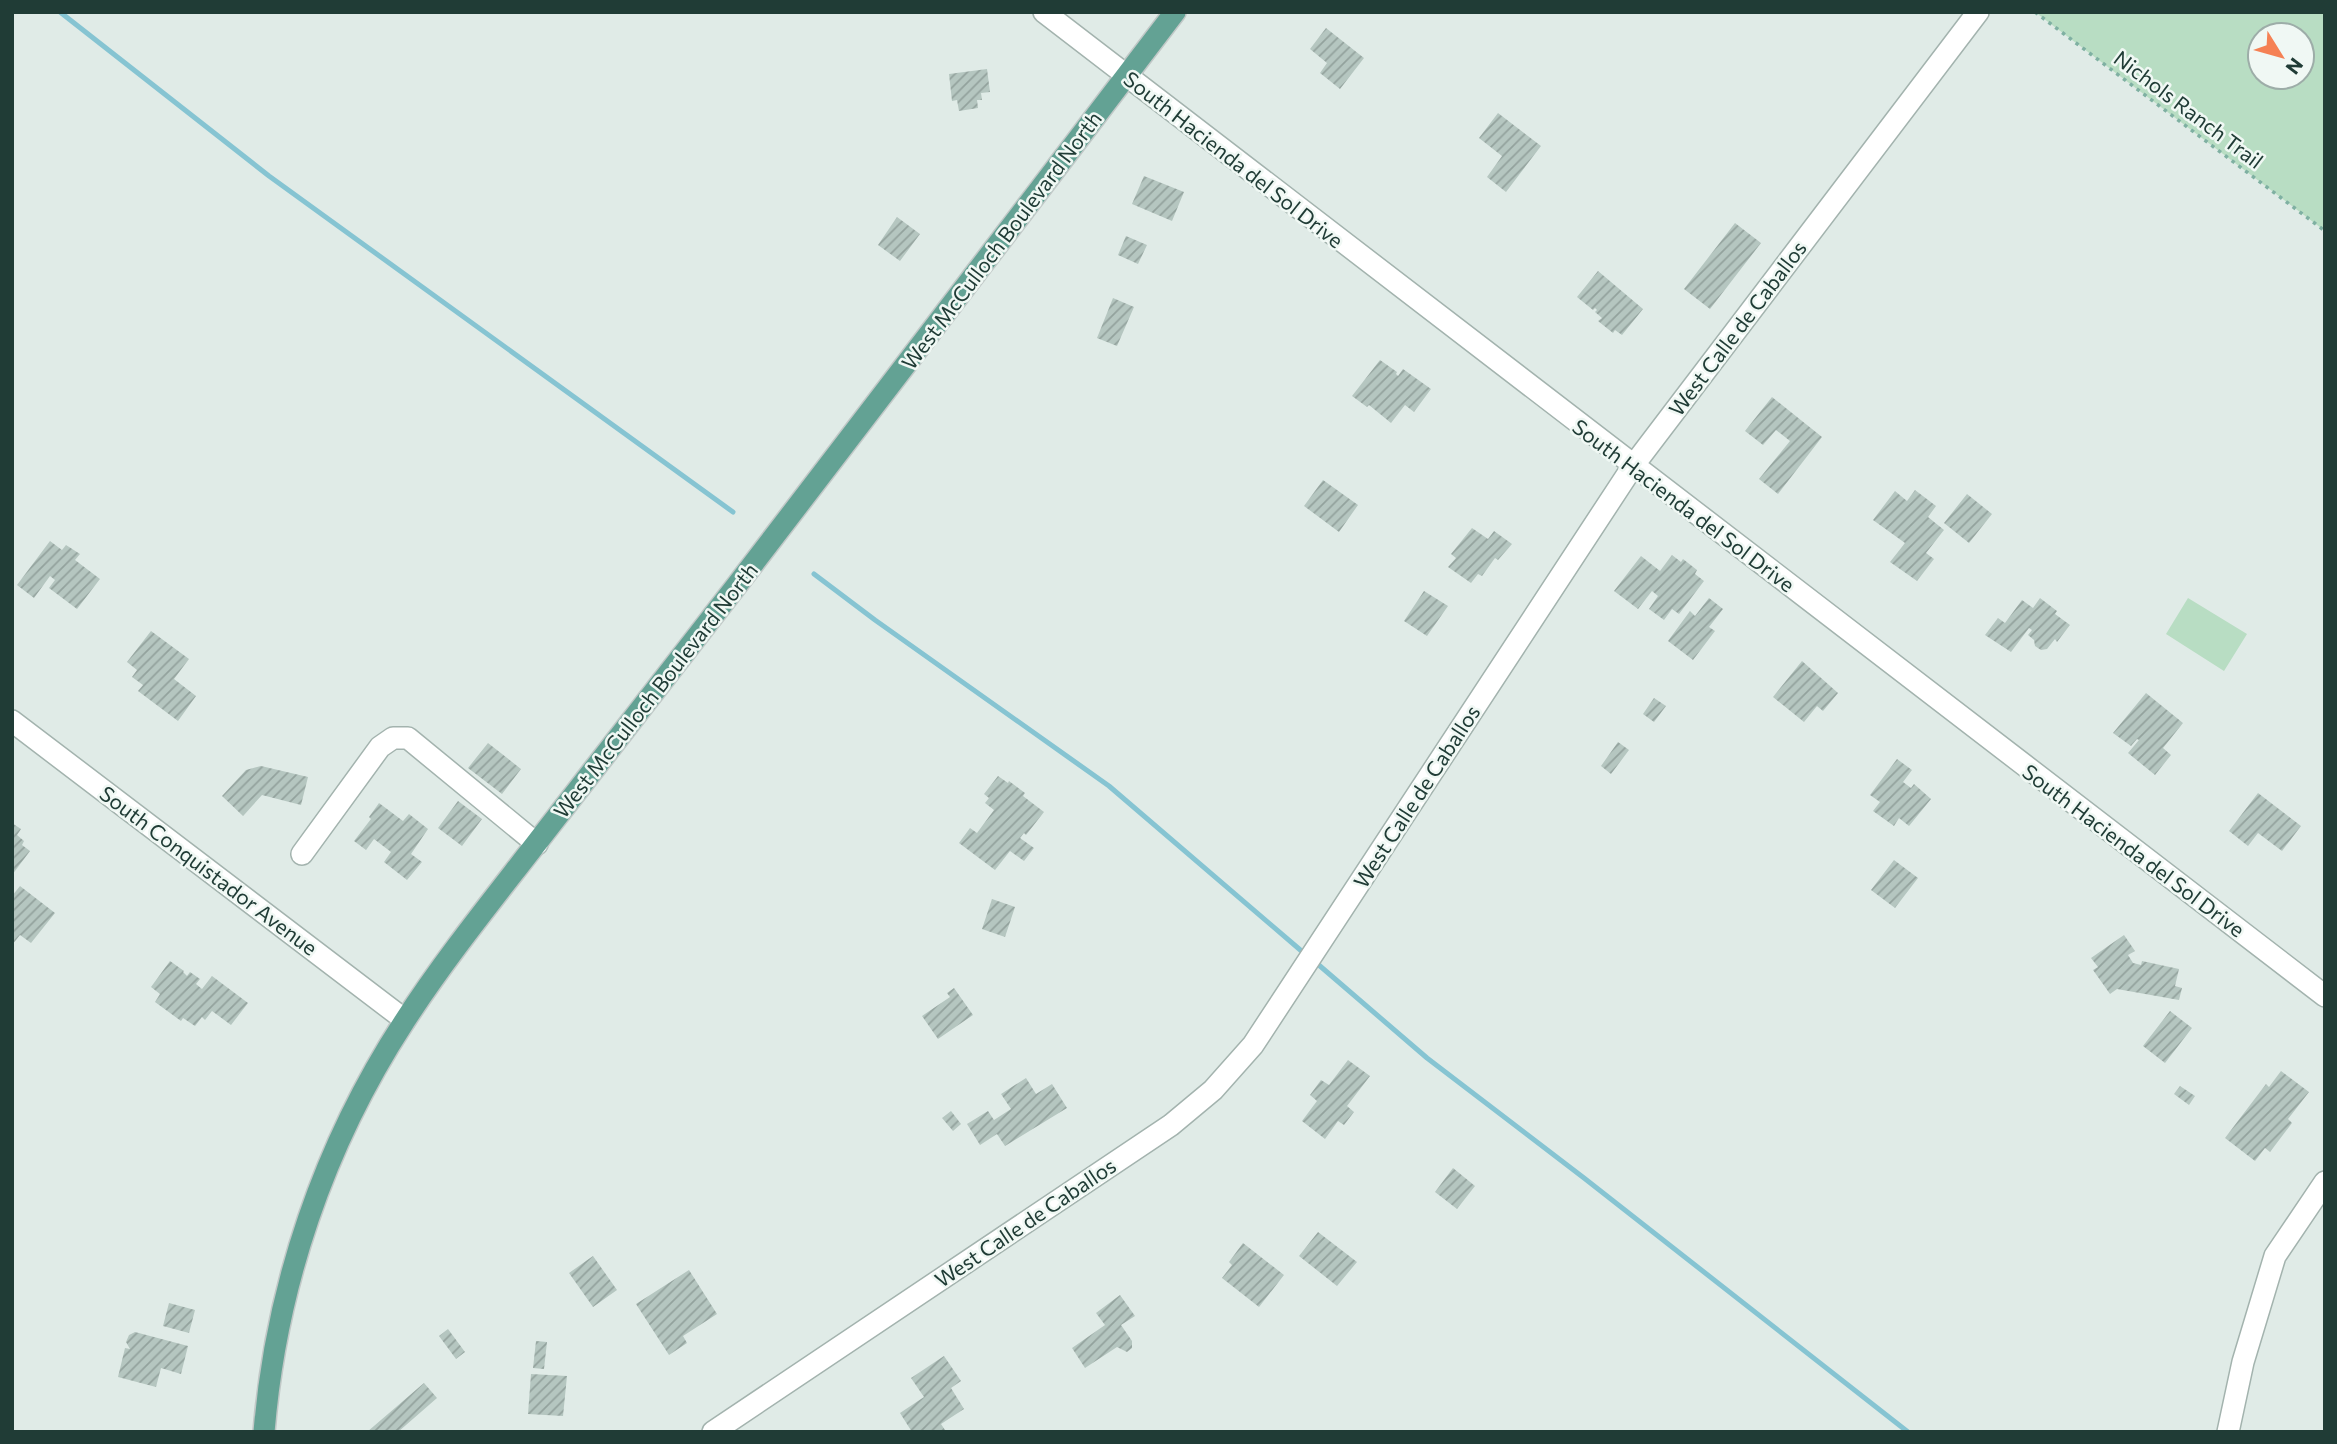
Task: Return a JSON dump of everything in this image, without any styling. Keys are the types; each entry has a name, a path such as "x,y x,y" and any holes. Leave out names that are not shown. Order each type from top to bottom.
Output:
{"main road":[{"name":"West McCulloch Boulevard North","path":"264,1432 268,1381 278,1332 303,1233 318,1188 368,1080 405,1020 1175,12"}],"street":[{"name":"South Hacienda del Sol Drive","path":"1044,12 2325,996"},
{"name":"West Calle de Caballos","path":"713,1432 1171,1125 1213,1090 1253,1045 1633,466 1978,12"},
{"name":"South Conquistador Avenue","path":"12,721 405,1020"},
{"path":"302,854 380,747 393,738 408,738 537,844"},
{"path":"2228,1432 2243,1362 2275,1256 2325,1182"}],"path":[{"name":"Nichols Ranch Trail","path":"2035,12 2325,231"}],"green space":[{"path":"2035,12 2325,12 2325,231"},
{"path":"2188,598 2247,634 2224,671 2166,634"}],"building":[{"path":"1326,28 1364,58 1340,89 1320,73 1327,63 1310,49"},
{"path":"987,69 990,92 981,93 982,100 977,100 978,108 959,111 957,100 952,101 949,74"},
{"path":"1498,113 1541,146 1506,192 1487,177 1502,156 1479,138"},
{"path":"1144,176 1184,192 1172,221 1132,204"},
{"path":"897,217 920,234 900,261 878,245"},
{"path":"1735,223 1761,243 1710,309 1684,289"},
{"path":"1126,236 1147,245 1138,264 1118,255"},
{"path":"1598,271 1643,309 1622,335 1615,330 1613,333 1598,321 1602,318 1595,312 1597,310 1593,310 1577,297"},
{"path":"1113,298 1134,307 1117,346 1097,338"},
{"path":"1380,360 1397,372 1398,376 1403,369 1431,389 1414,412 1405,405 1391,423 1369,405 1367,407 1352,396"},
{"path":"1772,397 1822,437 1778,494 1759,479 1790,441 1776,430 1763,445 1745,431"},
{"path":"1323,480 1358,505 1339,532 1304,506"},
{"path":"1915,490 1936,506 1928,517 1944,530 1926,553 1934,559 1917,581 1890,562 1905,543 1873,520 1895,491 1907,501"},
{"path":"1967,494 1992,514 1969,543 1944,523"},
{"path":"1472,528 1488,539 1494,531 1512,544 1498,560 1495,558 1482,576 1478,574 1471,583 1448,567 1456,558 1451,554"},
{"path":"50,541 62,550 66,545 80,554 75,560 100,579 77,609 49,588 55,580 50,576 34,598 17,585"},
{"path":"1672,555 1681,562 1683,559 1697,570 1695,574 1704,581 1679,614 1672,609 1664,620 1649,609 1658,596 1652,591 1638,609 1614,591 1641,556 1660,571"},
{"path":"1424,591 1448,606 1427,636 1404,621"},
{"path":"1709,598 1723,609 1709,627 1715,631 1693,660 1668,641 1690,611 1695,616"},
{"path":"2040,598 2070,625 2057,642 2055,639 2047,649 2041,650 2035,646 2034,640 2028,635 2032,630 2029,628 2011,652 1985,635 1998,618 2005,623 2022,600 2033,608"},
{"path":"151,631 189,659 174,679 196,696 178,721 138,691 143,685 132,677 137,670 127,662"},
{"path":"1802,661 1838,693 1823,711 1817,706 1804,722 1773,697"},
{"path":"2146,693 2183,723 2163,748 2171,755 2155,775 2128,753 2139,740 2131,746 2113,733"},
{"path":"1654,698 1666,706 1654,722 1643,714"},
{"path":"1618,742 1629,750 1611,774 1601,766"},
{"path":"488,743 521,769 502,794 468,768"},
{"path":"1897,759 1912,770 1903,782 1911,788 1914,784 1931,799 1909,826 1899,818 1894,826 1873,811 1880,802 1870,795"},
{"path":"261,766 308,777 301,805 262,795 243,816 222,796 246,770"},
{"path":"998,776 1025,793 1023,796 1044,812 1026,835 1024,833 1020,838 1034,848 1024,861 1010,851 995,870 959,843 970,828 977,833 994,810 985,803 989,798 984,794"},
{"path":"2258,793 2301,826 2282,851 2258,833 2248,846 2229,831"},
{"path":"458,801 482,819 462,846 438,828"},
{"path":"379,803 403,821 409,814 428,829 411,854 422,862 407,880 384,862 391,852 374,839 366,850 354,841 371,819 369,817"},
{"path":"12,823 21,829 17,835 24,841 22,845 30,851 12,875"},
{"path":"1894,860 1918,878 1895,908 1871,890"},
{"path":"20,886 55,913 31,943 20,935 12,945 12,896"},
{"path":"992,899 1015,907 1005,937 982,929"},
{"path":"2124,935 2135,951 2128,955 2133,963 2141,965 2142,961 2179,969 2175,986 2182,988 2179,1000 2117,989 2110,994 2093,970 2098,967 2091,958"},
{"path":"170,961 187,976 190,972 200,979 196,984 202,989 212,976 248,1003 231,1025 212,1011 205,1020 202,1017 195,1026 183,1018 181,1021 155,1002 160,994 151,987"},
{"path":"954,988 973,1015 938,1039 922,1016 950,997 947,993"},
{"path":"2170,1011 2192,1028 2165,1063 2143,1046"},
{"path":"1348,1060 1370,1076 1347,1106 1354,1112 1344,1125 1338,1121 1325,1139 1302,1121 1317,1101 1310,1095 1321,1080 1329,1085"},
{"path":"2281,1071 2309,1092 2288,1119 2292,1123 2270,1152 2265,1148 2255,1161 2225,1138 2266,1084 2269,1087"},
{"path":"1026,1078 1036,1094 1052,1084 1067,1108 1005,1146 997,1134 980,1145 967,1124 988,1111 994,1120 1011,1109 1001,1094"},
{"path":"2180,1086 2195,1096 2189,1105 2174,1094"},
{"path":"951,1111 961,1124 953,1131 942,1118"},
{"path":"1453,1168 1475,1186 1457,1209 1435,1192"},
{"path":"1318,1232 1357,1262 1337,1286 1299,1256"},
{"path":"1243,1243 1284,1275 1259,1307 1222,1278 1232,1265 1229,1262"},
{"path":"593,1256 617,1290 593,1307 569,1273"},
{"path":"689,1270 717,1314 683,1336 687,1343 669,1355 636,1304"},
{"path":"1120,1295 1135,1316 1121,1325 1132,1341 1132,1348 1127,1352 1117,1347 1085,1368 1072,1348 1105,1325 1096,1313"},
{"path":"169,1303 195,1310 189,1333 163,1326"},
{"path":"448,1329 465,1352 456,1359 439,1336"},
{"path":"135,1332 188,1346 181,1374 161,1368 156,1387 118,1377 125,1348 130,1349 126,1342 129,1335"},
{"path":"536,1341 547,1342 544,1369 533,1368"},
{"path":"944,1356 961,1381 951,1388 964,1409 941,1424 945,1430 942,1432 912,1432 900,1413 924,1397 911,1378"},
{"path":"531,1374 567,1376 563,1416 528,1414"},
{"path":"424,1383 437,1398 398,1432 367,1432"}],"waterway":[{"path":"60,12 269,176 733,512"},
{"path":"814,574 1109,786 1305,954"},
{"path":"1313,960 1427,1058 1908,1432"}]}
